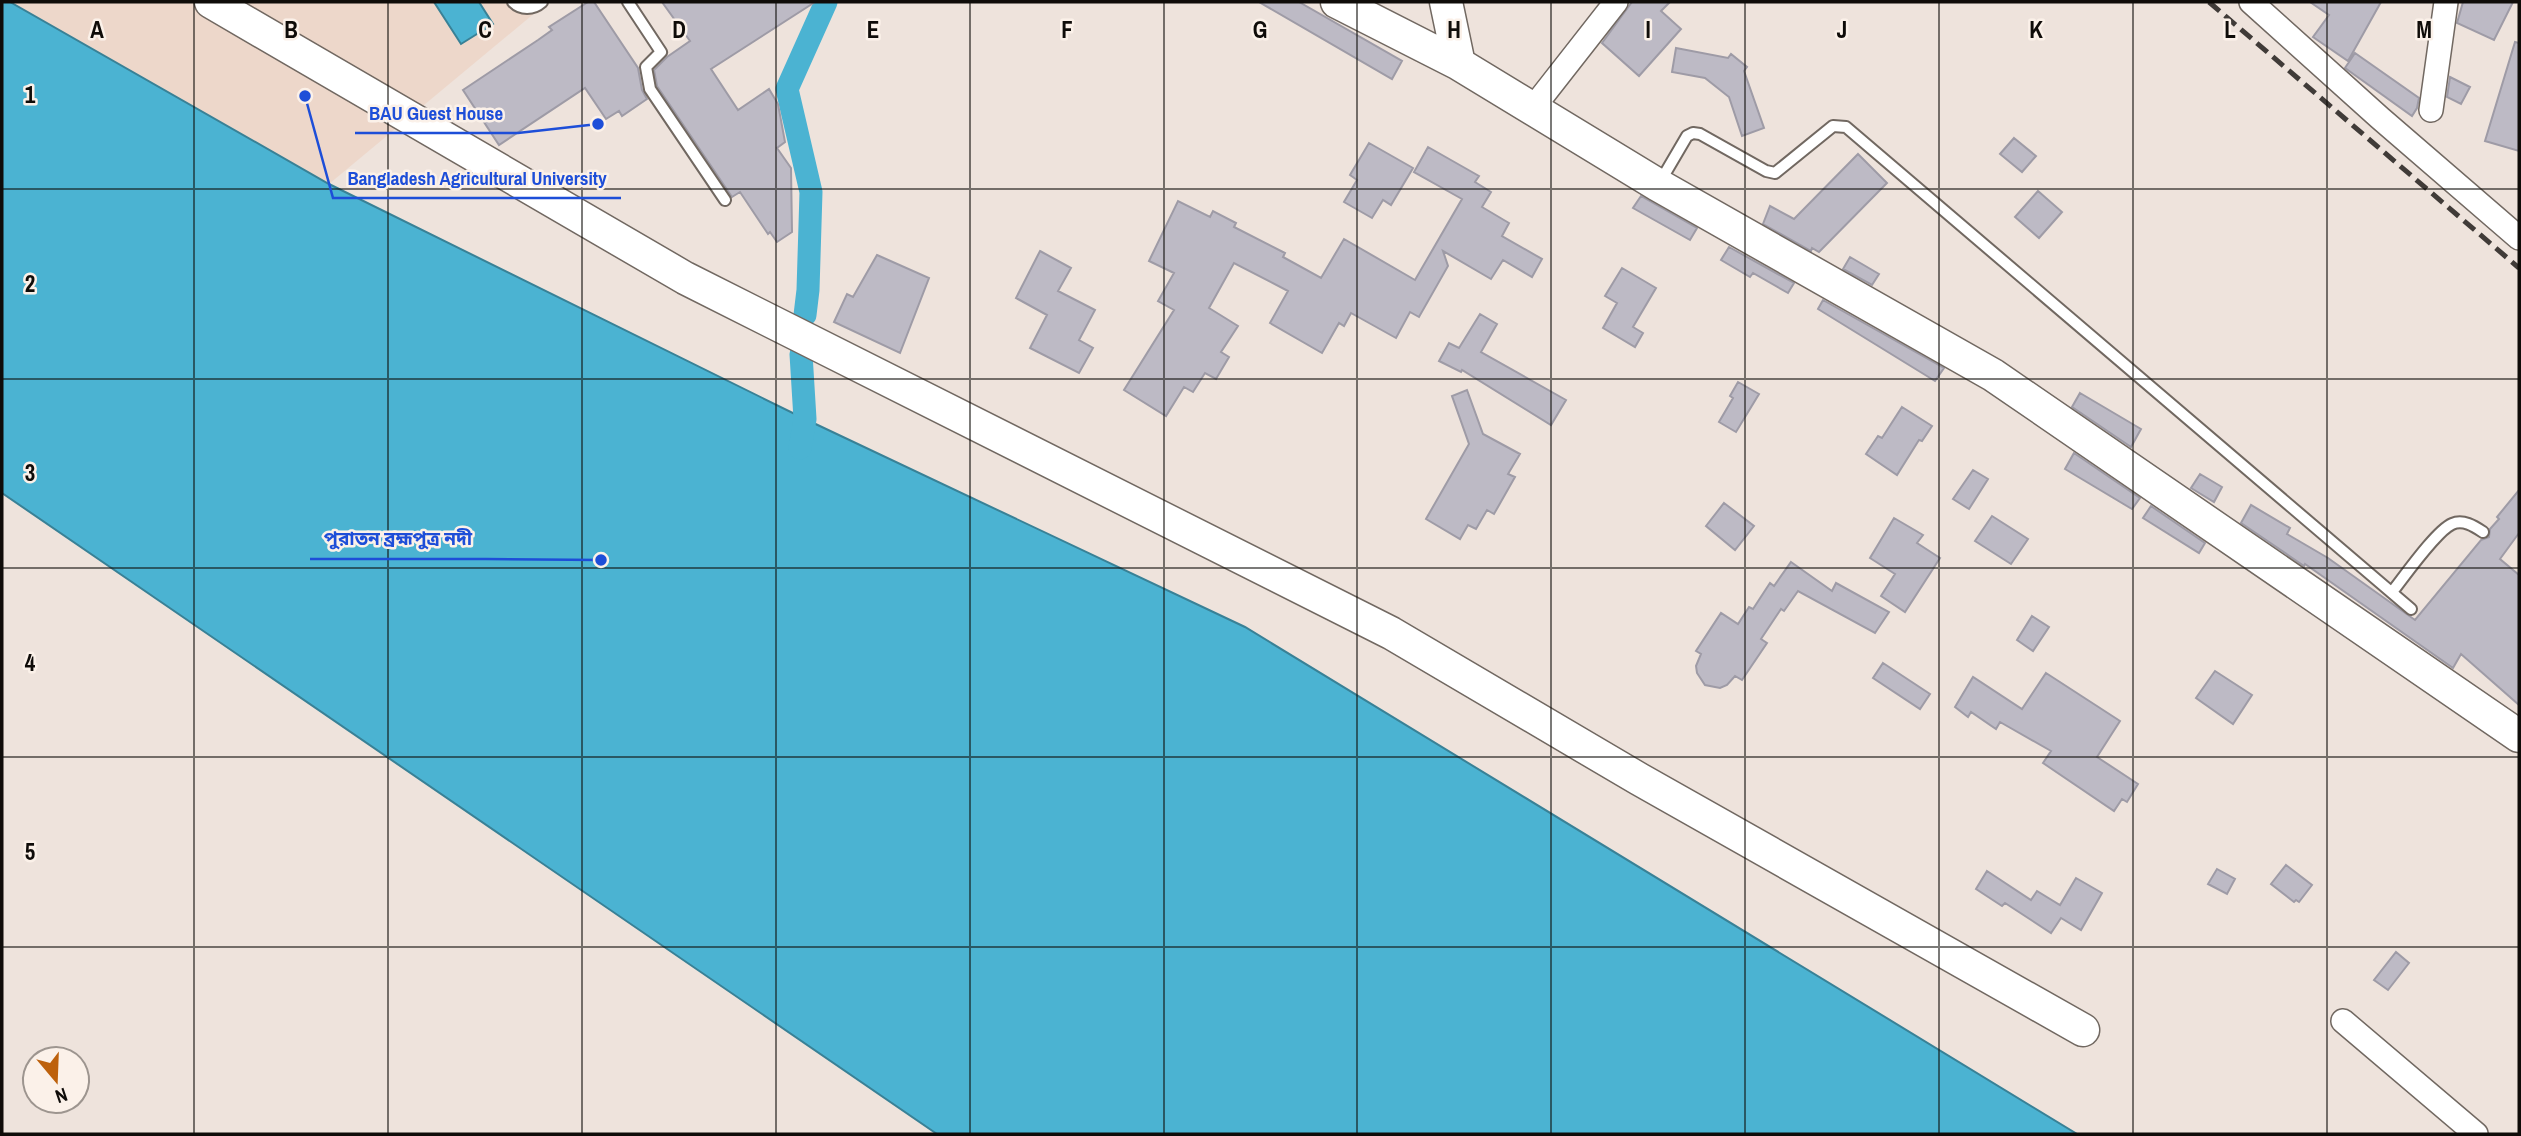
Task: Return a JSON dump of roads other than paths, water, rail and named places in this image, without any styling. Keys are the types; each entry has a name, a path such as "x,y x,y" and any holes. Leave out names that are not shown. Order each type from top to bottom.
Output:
{"street":[{"path":"211,2 685,278 1391,633 1639,779 2083,1030"},
{"path":"1337,2 1459,64 1658,185 1993,375 2519,736"},
{"path":"1446,2 1459,64"},
{"path":"2250,2 2519,238"},
{"path":"2431,110 2446,2"},
{"path":"1534,108 1607,7"},
{"path":"2343,1021 2476,1134"}],"lane":[{"path":"513,2 523,8 532,8 542,2"},
{"path":"628,2 661,52 646,67 650,89 725,200"},
{"path":"1658,185 1687,136 1693,133 1709,138 1766,171 1775,173 1833,126 1846,127 2412,609"},
{"path":"2392,592 2441,532 2452,524 2466,523 2483,532"}],"water":[{"path":"2,2 10,2 329,184 805,419 1245,627 2077,1134 937,1134 2,493"},
{"path":"434,2 479,2 493,24 461,44"}],"waterway":[{"path":"805,315 811,192 787,89 826,2"},
{"path":"800,448 805,419 801,354"}],"railway":[{"path":"2209,2 2519,268"}],"place":[{"name":"Bangladesh Agricultural University","path":"305,96"},
{"name":"BAU Guest House","path":"598,124"},
{"name":"পুরাতন ব্রহ্মপুত্র নদী","path":"601,560"}]}
